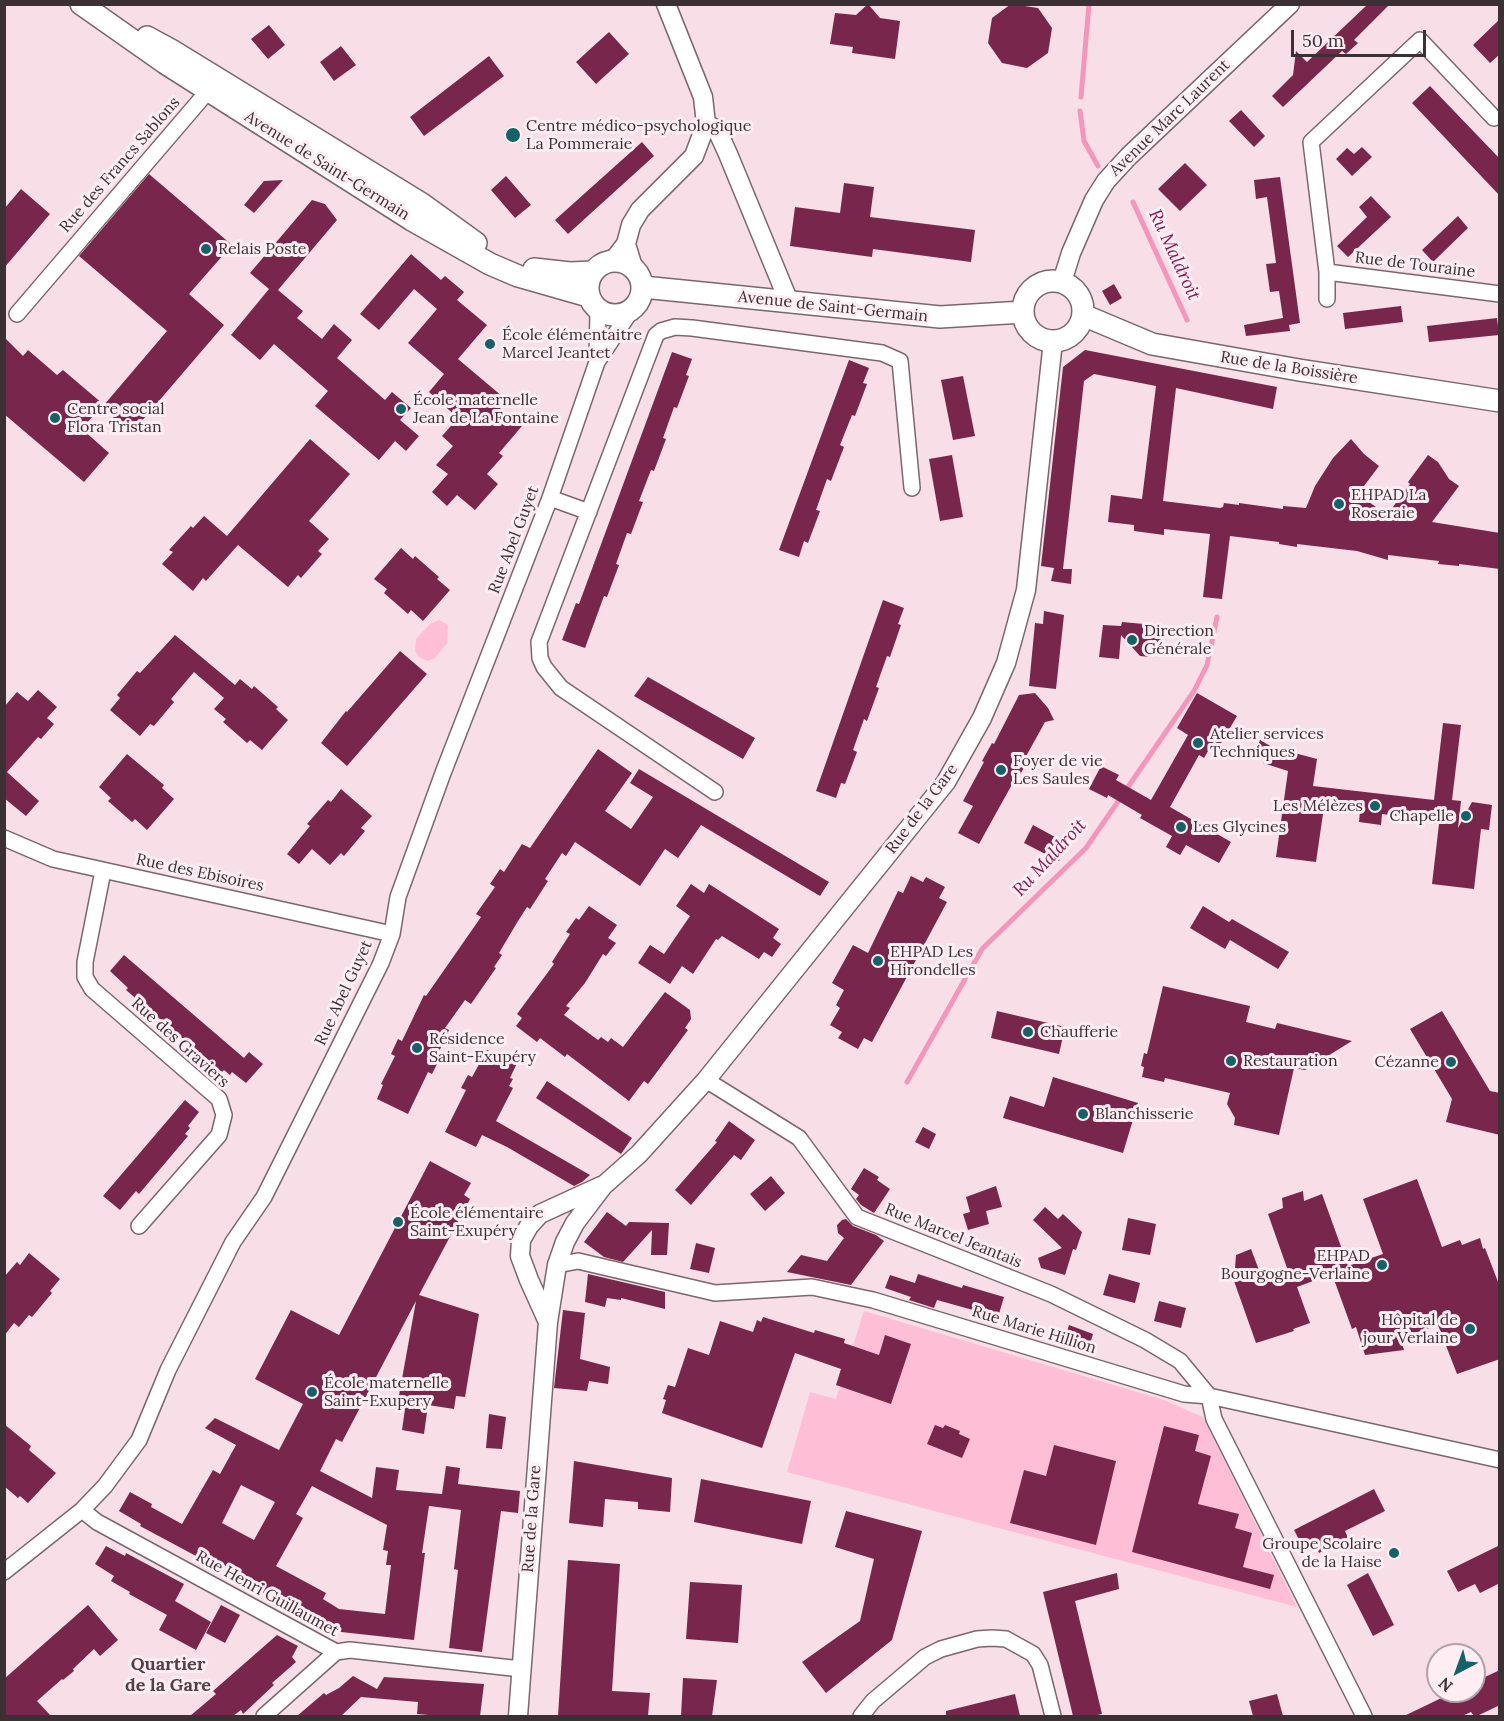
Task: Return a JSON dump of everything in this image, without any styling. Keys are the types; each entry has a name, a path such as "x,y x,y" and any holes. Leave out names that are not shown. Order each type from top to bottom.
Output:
{"main road":[{"name":"Avenue de Saint-Germain","path":"81,4 213,85 422,204 494,255 540,271 593,272"},
{"name":"Avenue de Saint-Germain","path":"86,4 171,50 213,85 412,220 490,264 593,303"},
{"path":"624,257 641,279 643,287 640,301 630,312 614,316 593,303 587,287 598,266 624,257"},
{"path":"1053,281 1062,282 1070,286 1081,298 1083,315 1080,325 1075,333 1066,339 1044,340 1029,329 1023,312 1025,303 1035,288 1053,281"},
{"name":"Avenue de Saint-Germain","path":"643,287 940,317 1023,312"},
{"name":"Rue de la Boissière","path":"1083,315 1152,344 1299,370 1500,401"}],"street":[{"path":"624,257 631,225 640,210 694,156 706,124 703,97 666,4"},
{"name":"Avenue Marc Laurent","path":"1062,282 1071,253 1094,200 1106,181 1129,156 1290,4"},
{"path":"1327,299 1327,272 1311,142 1420,40 1494,118"},
{"name":"Rue des Francs Sablons","path":"17,314 213,85"},
{"path":"706,124 717,130 789,302"},
{"name":"Rue de Touraine","path":"1327,272 1500,294"},
{"name":"Rue Abel Guyet","path":"593,303 597,362"},
{"name":"Rue Abel Guyet","path":"4,1572 82,1510 105,1486 139,1440 168,1370 233,1242 264,1197 381,963 392,934 398,897 447,762 550,498 597,362 630,312"},
{"path":"715,792 561,688 544,667 540,658 539,642 656,335 675,327 882,353 900,361 912,488"},
{"name":"Rue de la Gare","path":"518,1716 548,1322 557,1265 569,1232 603,1186 639,1154 706,1080 946,782 982,718 1006,663 1026,590 1053,341"},
{"path":"550,498 589,512"},
{"name":"Rue des Ebisoires","path":"4,838 53,858 103,871 392,934"},
{"name":"Rue des Graviers","path":"103,871 85,962 85,977 92,989 219,1099 224,1115 219,1135 140,1226"},
{"name":"Rue Marcel Jeantais","path":"706,1080 799,1138 857,1217 1051,1294 1145,1340 1180,1361 1209,1396"},
{"name":"Rue de la Gare","path":"548,1322 520,1256 521,1240 529,1226 540,1214 603,1186"},
{"path":"555,1207 564,1210 575,1223"},
{"name":"Rue Marie Hillion","path":"557,1265 578,1261 715,1293 812,1287 873,1300 1185,1394 1209,1396 1500,1460"},
{"path":"529,1280 557,1265"},
{"path":"1209,1396 1214,1419 1364,1716"},
{"name":"Rue Henri Guillaumet","path":"82,1510 97,1522 336,1652 350,1650 521,1669"},
{"path":"861,1716 873,1701 926,1657 940,1649 977,1639 992,1638 1006,1639 1033,1654 1040,1665 1053,1716"},
{"path":"264,1716 336,1652"}],"shaded area":[{"path":"439,620 448,625 447,643 435,658 427,661 419,657 415,651 416,639 430,624"},
{"path":"864,1311 1164,1400 1203,1417 1297,1607 787,1472 810,1392 836,1399"}],"building":[{"path":"868,4 880,18 900,21 895,59 852,53 853,47 830,44 835,13 856,15"},
{"path":"1011,4 1038,8 1052,28 1048,53 1027,68 1002,63 988,43 992,18"},
{"path":"1368,4 1390,4 1354,40 1358,43 1346,54 1342,51 1283,107 1272,96 1293,75 1296,51 1307,62"},
{"path":"1500,19 1500,54 1490,63 1473,45"},
{"path":"269,25 285,45 268,59 251,39"},
{"path":"609,32 629,54 596,84 576,62"},
{"path":"341,46 356,65 334,81 320,62"},
{"path":"489,56 504,76 424,136 410,117"},
{"path":"1430,86 1500,159 1500,196 1412,103"},
{"path":"1241,110 1265,136 1254,147 1229,121"},
{"path":"642,142 654,156 568,234 555,220"},
{"path":"1362,147 1372,157 1352,176 1336,159 1347,148 1354,154"},
{"path":"1185,163 1207,185 1180,211 1158,189"},
{"path":"149,174 232,245 189,294 224,325 134,430 116,421 104,405 167,331 79,256"},
{"path":"506,176 531,205 515,218 491,190"},
{"path":"1280,177 1300,323 1289,325 1290,331 1246,336 1244,325 1283,318 1279,291 1270,292 1266,264 1276,263 1267,197 1256,199 1254,180"},
{"path":"283,180 254,213 244,205 264,181"},
{"path":"844,183 874,187 870,217 975,230 971,262 873,249 872,257 790,246 795,207 840,213"},
{"path":"21,189 50,214 4,268 4,209"},
{"path":"1371,196 1391,217 1348,257 1337,246 1367,217 1359,207"},
{"path":"312,200 325,204 337,220 278,290 303,311 297,318 322,339 334,324 352,340 337,358 385,400 392,392 411,408 400,420 419,436 406,451 395,441 379,460 315,406 328,391 274,344 260,360 231,335 269,289 250,273"},
{"path":"1458,216 1468,228 1433,262 1422,250"},
{"path":"411,254 441,280 445,276 464,292 457,300 487,325 458,359 503,397 496,405 522,426 499,453 503,456 487,474 498,484 475,510 457,495 447,506 432,492 448,474 436,465 453,446 442,436 458,418 429,392 444,374 408,343 437,309 414,289 379,330 360,314"},
{"path":"1114,284 1122,298 1110,305 1102,291"},
{"path":"1401,306 1403,322 1345,329 1343,313"},
{"path":"1497,318 1499,335 1429,342 1427,326"},
{"name":"Centre social Flora Tristan","path":"4,337 23,356 28,350 57,375 63,370 103,404 82,429 109,453 84,482 4,414"},
{"path":"1085,350 1277,387 1273,409 1176,388 1163,501 1220,508 1224,503 1239,505 1239,503 1283,509 1283,506 1306,508 1315,486 1333,458 1351,439 1379,466 1358,494 1387,515 1428,455 1438,462 1449,479 1459,486 1432,522 1500,533 1500,569 1438,564 1439,561 1388,555 1388,560 1357,551 1297,544 1297,547 1279,544 1279,542 1230,536 1222,599 1203,597 1210,534 1164,529 1164,535 1134,531 1134,525 1108,522 1111,495 1142,499 1156,386 1094,374 1084,381 1063,569 1072,569 1071,584 1051,581 1054,568 1041,566 1063,367"},
{"path":"672,352 692,359 686,375 689,376 677,408 674,407 663,438 666,439 639,501 643,502 631,534 627,533 616,564 619,565 607,597 604,596 585,648 562,640 576,603 579,604"},
{"path":"849,360 869,368 863,383 867,384 855,416 852,415 840,445 844,447 831,481 827,479 816,510 820,511 808,543 804,541 799,557 779,550"},
{"path":"963,376 975,436 953,440 941,380"},
{"path":"310,439 350,474 309,521 329,539 318,551 322,554 301,578 298,575 288,587 238,545 206,581 203,578 193,591 162,564 173,552 169,550 191,526 193,528 204,516 227,536"},
{"path":"952,455 963,517 940,521 929,459"},
{"path":"401,548 413,559 415,556 450,590 423,621 411,610 408,614 384,593 387,589 374,579"},
{"path":"883,600 904,608 898,624 901,625 876,687 879,688 867,721 864,719 853,750 857,752 845,784 841,783 836,798 816,791"},
{"path":"1044,611 1064,615 1056,689 1029,686 1035,623 1043,624"},
{"name":"Direction Générale","path":"1122,622 1155,625 1154,630 1164,632 1160,651 1152,650 1151,657 1140,656 1121,635 1119,659 1099,657 1103,625 1121,626"},
{"path":"175,635 235,685 240,679 252,689 254,686 278,707 276,709 288,720 262,750 250,740 247,743 223,722 226,719 214,709 224,698 194,672 171,699 174,702 154,726 150,724 140,736 110,710 120,698 117,695 137,671 140,673"},
{"path":"400,651 427,674 347,766 321,743 346,711"},
{"path":"648,677 755,738 743,759 634,696"},
{"path":"38,690 57,707 47,718 54,724 41,739 38,737 7,772 39,801 26,816 4,798 4,707 17,692 28,701"},
{"name":"Foyer de vie Les Saules","path":"1035,693 1048,708 1054,720 1045,722 1024,760 1027,762 979,844 958,833 973,806 963,801 984,762 982,761 992,743 994,744 1019,695"},
{"path":"1197,693 1237,716 1220,745 1214,741 1204,758 1199,755 1170,807 1231,842 1219,863 1186,845 1180,855 1166,847 1172,836 1140,818 1142,815 1108,795 1107,798 1089,789 1101,766 1119,775 1116,780 1151,800 1188,735 1177,728"},
{"path":"1443,723 1461,725 1452,800 1461,801 1458,828 1472,802 1492,805 1489,830 1481,829 1474,889 1432,884 1439,824 1431,823 1431,820 1382,814 1381,825 1359,822 1360,811 1324,807 1316,862 1276,857 1288,771 1263,763 1264,760 1254,757 1260,740 1272,747 1317,759 1313,786 1434,800"},
{"path":"598,749 632,773 605,811 631,829 653,797 630,783 639,769 829,882 820,896 701,825 678,858 665,849 640,886 575,842 566,856 562,853 545,879 548,881 530,909 527,907 518,921 499,953 502,955 494,967 496,968 471,1004 465,1000 445,1028 449,1030 436,1058 439,1060 432,1074 428,1072 408,1114 377,1099 383,1085 381,1084 395,1056 391,1054 398,1039 402,1041 424,995 426,996 481,917 476,914 495,887 490,884 500,869 504,872 522,844 530,848"},
{"path":"127,754 164,785 162,788 174,799 147,830 135,819 132,822 108,801 111,798 99,787"},
{"path":"341,789 372,816 361,828 365,831 344,856 341,853 330,865 312,849 299,864 287,854 310,826 307,824 328,800 331,802"},
{"path":"1033,825 1068,844 1059,861 1024,843"},
{"name":"EHPAD Les Hirondelles","path":"911,876 923,882 926,877 945,887 939,898 947,902 872,1042 864,1038 858,1049 838,1038 842,1032 830,1025 840,1008 836,1005 844,990 832,983 853,945 868,953 898,891 903,893"},
{"path":"691,884 704,893 709,884 779,929 773,938 781,944 772,957 764,952 759,959 722,936 716,939 693,974 682,966 670,984 638,963 650,945 664,954 690,916 676,906"},
{"path":"589,906 617,925 608,938 616,943 606,956 603,954 585,983 566,1006 570,1008 564,1015 598,1040 601,1037 608,1042 611,1038 623,1047 665,992 690,1010 691,1019 685,1028 688,1030 648,1084 644,1081 629,1101 567,1054 565,1057 540,1038 537,1042 516,1026 522,1018 517,1014 554,964 552,962 570,934 566,932"},
{"path":"1203,906 1229,922 1232,919 1289,952 1278,969 1230,940 1225,949 1190,928"},
{"path":"124,955 244,1058 249,1052 263,1064 246,1083 232,1072 230,1075 224,1070 222,1072 126,990 128,988 110,971"},
{"name":"Restauration","path":"1163,986 1250,1006 1246,1022 1275,1029 1277,1023 1352,1041 1305,1070 1294,1068 1279,1135 1234,1125 1235,1118 1227,1104 1230,1093 1165,1078 1164,1082 1142,1077 1144,1067 1141,1066 1144,1053 1147,1054"},
{"name":"Chaufferie","path":"997,1011 1065,1027 1059,1054 991,1038"},
{"name":"Cézanne","path":"1442,1011 1490,1091 1500,1093 1500,1135 1446,1122 1452,1099 1410,1029"},
{"name":"Résidence Saint-Exupéry","path":"487,1050 517,1063 510,1078 513,1079 509,1086 513,1088 496,1121 590,1175 582,1182 574,1186 482,1135 476,1147 445,1132 466,1090 461,1088 468,1075 472,1077"},
{"name":"Blanchisserie","path":"1053,1077 1138,1103 1123,1153 1003,1118 1010,1096 1044,1107"},
{"path":"547,1081 632,1138 621,1154 536,1098"},
{"path":"185,1100 199,1112 188,1126 190,1128 185,1134 188,1136 139,1194 136,1191 120,1210 103,1196"},
{"path":"729,1121 755,1140 741,1160 734,1155 691,1205 675,1190 717,1142 715,1141"},
{"path":"923,1127 936,1134 929,1149 915,1142"},
{"path":"430,1161 471,1183 464,1195 470,1199 419,1295 479,1314 465,1397 456,1396 454,1409 428,1405 424,1434 402,1430 406,1402 398,1401 416,1301 342,1442 336,1439 320,1471 372,1498 376,1467 399,1470 396,1490 442,1494 446,1466 460,1468 458,1484 520,1491 518,1513 501,1511 482,1652 449,1648 458,1570 454,1569 461,1510 429,1506 414,1640 323,1630 281,1606 275,1599 239,1580 242,1574 198,1552 196,1556 140,1526 141,1524 119,1511 130,1492 182,1524 213,1470 220,1474 236,1445 205,1428 215,1418 279,1450 303,1404 255,1379 291,1310 339,1335","holes":["241,1485 275,1502 254,1540 222,1523","312,1486 387,1525 383,1550 388,1551 386,1565 391,1565 385,1614 339,1609 323,1599 326,1593 276,1566 303,1518 296,1514"]},
{"path":"864,1168 879,1177 877,1180 890,1189 874,1213 861,1205 856,1199 859,1195 851,1189"},
{"path":"771,1176 785,1193 765,1211 750,1194"},
{"path":"1417,1179 1442,1247 1460,1240 1462,1245 1480,1238 1483,1249 1485,1248 1500,1287 1500,1359 1457,1374 1438,1325 1400,1338 1404,1350 1365,1355 1356,1327 1352,1329 1332,1274 1297,1287 1310,1323 1293,1329 1294,1331 1256,1343 1234,1281 1236,1255 1251,1249 1262,1278 1287,1268 1268,1214 1283,1208 1282,1198 1303,1191 1304,1201 1322,1194 1348,1266 1383,1254 1363,1199"},
{"path":"996,1186 1002,1207 986,1211 989,1224 968,1230 963,1214 970,1212 966,1197"},
{"path":"1045,1207 1058,1219 1063,1214 1082,1232 1076,1250 1073,1249 1065,1275 1041,1268 1038,1258 1062,1248 1033,1220"},
{"path":"607,1212 626,1226 629,1222 669,1223 667,1255 651,1255 652,1230 623,1262 604,1257 584,1242"},
{"path":"1128,1218 1156,1224 1150,1255 1122,1250"},
{"path":"846,1219 853,1226 876,1235 884,1241 851,1285 787,1272 801,1255 827,1261 844,1238 838,1233 837,1225"},
{"path":"696,1243 715,1248 709,1273 690,1269"},
{"path":"29,1253 60,1279 50,1291 52,1293 32,1317 29,1315 19,1327 14,1323 4,1336 4,1277 17,1262 20,1265"},
{"path":"588,1274 665,1292 665,1309 621,1298 621,1300 607,1298 605,1307 585,1302"},
{"path":"918,1274 962,1288 963,1285 1004,1297 998,1317 937,1300 934,1308 909,1300 911,1297 885,1288 890,1275 915,1283"},
{"path":"1109,1274 1140,1283 1135,1303 1103,1295"},
{"path":"1159,1301 1186,1308 1181,1328 1154,1321"},
{"path":"563,1310 585,1313 580,1359 610,1367 608,1384 589,1381 587,1391 554,1388"},
{"path":"763,1317 814,1333 815,1330 845,1339 844,1343 879,1355 885,1335 911,1344 891,1404 836,1385 841,1369 795,1353 762,1448 662,1413 666,1400 663,1399 668,1385 675,1387 688,1348 709,1355 720,1321 753,1332 757,1320 761,1322"},
{"path":"1069,1325 1093,1334 1089,1347 1065,1339"},
{"path":"489,1414 506,1417 502,1449 486,1448"},
{"path":"4,1424 31,1446 29,1450 56,1473 28,1503 4,1486"},
{"path":"935,1425 943,1428 945,1425 960,1431 959,1434 970,1439 962,1458 927,1444"},
{"path":"1164,1426 1199,1435 1195,1451 1211,1456 1198,1504 1239,1514 1235,1528 1252,1533 1243,1567 1274,1575 1270,1589 1132,1552"},
{"path":"1054,1445 1116,1461 1096,1545 1010,1523 1024,1470 1046,1476"},
{"path":"574,1461 672,1478 670,1512 638,1509 638,1502 605,1499 603,1527 569,1523"},
{"path":"701,1479 811,1501 802,1544 694,1522"},
{"path":"1374,1489 1385,1511 1345,1531 1348,1538 1319,1553 1316,1546 1305,1551 1294,1530"},
{"path":"846,1511 922,1531 892,1640 826,1693 802,1662 860,1621 874,1559 835,1547"},
{"path":"1500,1545 1500,1583 1480,1593 1475,1584 1458,1592 1447,1571"},
{"path":"106,1546 125,1556 126,1553 184,1584 175,1601 211,1622 196,1650 159,1630 167,1615 129,1594 130,1592 111,1581 114,1576 95,1564"},
{"path":"568,1560 620,1564 612,1691 650,1693 648,1716 558,1716"},
{"path":"1117,1573 1119,1589 1075,1601 1102,1714 1073,1716 1043,1592"},
{"path":"1368,1573 1394,1625 1373,1636 1347,1585"},
{"path":"690,1582 742,1585 738,1643 686,1639"},
{"path":"88,1605 118,1640 100,1656 94,1649 73,1669 74,1671 37,1701 51,1716 4,1716 4,1679"},
{"path":"221,1605 240,1615 225,1643 206,1633"},
{"path":"277,1635 298,1646 292,1657 296,1662 272,1683 274,1685 243,1714 241,1710 233,1716 190,1716 216,1694 213,1691"},
{"path":"1500,1670 1500,1705 1477,1716 1471,1712 1462,1716 1404,1716 1431,1703 1486,1703 1486,1676"},
{"path":"353,1676 377,1689 384,1677 484,1684 480,1716 417,1714 418,1702 361,1697 341,1716 297,1716 324,1693 326,1695 339,1688"},
{"path":"683,1678 717,1680 712,1716 681,1716"},
{"path":"1015,1694 1020,1716 946,1716 946,1711"},
{"path":"1277,1694 1283,1716 1253,1716 1249,1701"}],"waterway":[{"name":"Ru Maldroit","path":"1081,97 1089,4"},
{"name":"Ru Maldroit","path":"1080,111 1084,141 1098,166"},
{"name":"Ru Maldroit","path":"1133,202 1187,320"},
{"name":"Ru Maldroit","path":"907,1082 982,949 1086,848 1194,691 1207,665 1217,617"}],"place":[{"name":"Centre médico-psychologique La Pommeraie","path":"513,135"},
{"name":"Relais Poste","path":"206,249"},
{"name":"École élémentaitre Marcel Jeantet","path":"490,344"},
{"name":"École maternelle Jean de La Fontaine","path":"401,409"},
{"name":"Centre social Flora Tristan","path":"55,418"},
{"name":"EHPAD La Roseraie","path":"1339,504"},
{"name":"Direction Générale","path":"1132,640"},
{"name":"Atelier services Techniques","path":"1198,743"},
{"name":"Foyer de vie Les Saules","path":"1001,770"},
{"name":"Les Mélèzes","path":"1375,806"},
{"name":"Chapelle","path":"1466,816"},
{"name":"Les Glycines","path":"1181,827"},
{"name":"EHPAD Les Hirondelles","path":"878,961"},
{"name":"Chaufferie","path":"1028,1032"},
{"name":"Résidence Saint-Exupéry","path":"417,1048"},
{"name":"Restauration","path":"1231,1061"},
{"name":"Cézanne","path":"1451,1062"},
{"name":"Blanchisserie","path":"1083,1114"},
{"name":"École élémentaire Saint-Exupéry","path":"398,1222"},
{"name":"EHPAD Bourgogne-Verlaine","path":"1382,1265"},
{"name":"Hôpital de jour Verlaine","path":"1470,1329"},
{"name":"École maternelle Saint-Exupery","path":"312,1392"},
{"name":"Groupe Scolaire de la Haise","path":"1394,1553"}],"district":[{"name":"Quartier de la Gare","path":"168,1675"}]}
